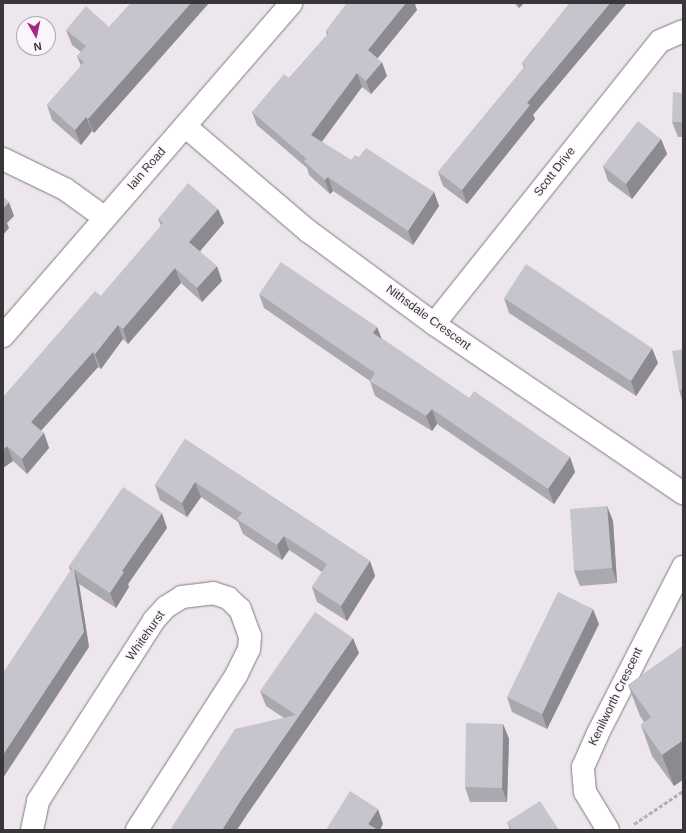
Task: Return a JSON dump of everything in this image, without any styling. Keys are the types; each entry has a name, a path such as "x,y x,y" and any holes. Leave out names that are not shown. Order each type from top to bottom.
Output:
{"street":[{"name":"Iain Road","path":"3,336 291,3"},
{"name":"Scott Drive","path":"434,324 660,41 683,31"},
{"name":"Nithsdale Crescent","path":"185,126 308,231 434,324 683,493"},
{"path":"3,159 65,189 105,218"},
{"name":"Kenilworth Crescent","path":"608,830 585,792 583,767 604,721 683,567"},
{"name":"Whitehurst","path":"32,830 38,801 154,620 166,607 182,598 213,593 228,598 240,609 250,636 249,649 237,674 137,830"}],"path":[{"path":"632,826 683,791"}],"building":[{"path":"131,3 191,3 88,119 86,117 75,130 47,105 84,62 77,56 86,46 66,30 86,6 109,27"},
{"path":"347,3 406,3 368,50 382,62 366,81 357,73 311,135 351,160 355,155 359,157 366,148 434,192 408,231 328,177 325,180 304,161 307,159 252,112 284,74 289,78 329,33 326,31"},
{"path":"570,3 610,3 527,103 530,105 462,190 438,172 525,66 522,63"},
{"path":"673,92 683,93 683,122 672,122"},
{"path":"638,121 661,139 626,184 603,166"},
{"path":"188,183 218,209 189,242 217,266 197,288 175,268 123,329 118,325 95,354 93,352 31,422 44,433 22,459 7,446 3,450 3,397 95,291 101,296 163,223 158,219"},
{"path":"3,196 9,202 3,208"},
{"path":"281,262 377,327 373,333 469,398 474,391 570,457 548,489 432,409 426,416 370,381 375,373 259,294"},
{"path":"526,264 652,348 631,381 504,298"},
{"path":"683,349 683,390 679,390 672,351"},
{"path":"185,439 370,561 341,606 312,587 327,564 284,536 277,545 237,519 242,513 195,482 182,503 155,485"},
{"path":"123,487 162,513 122,571 124,572 110,593 74,569 84,632 3,755 3,673 72,568 69,566"},
{"path":"607,506 612,568 574,571 570,509"},
{"path":"558,592 593,609 542,714 507,697"},
{"path":"315,612 353,638 242,798 222,830 170,830 235,729 296,715 260,691"},
{"path":"683,646 683,740 662,755 641,725 651,717 628,685"},
{"path":"466,723 503,724 502,788 465,787"},
{"path":"350,791 378,809 368,824 378,830 326,830"},
{"path":"540,801 559,830 512,830 507,822"}]}
